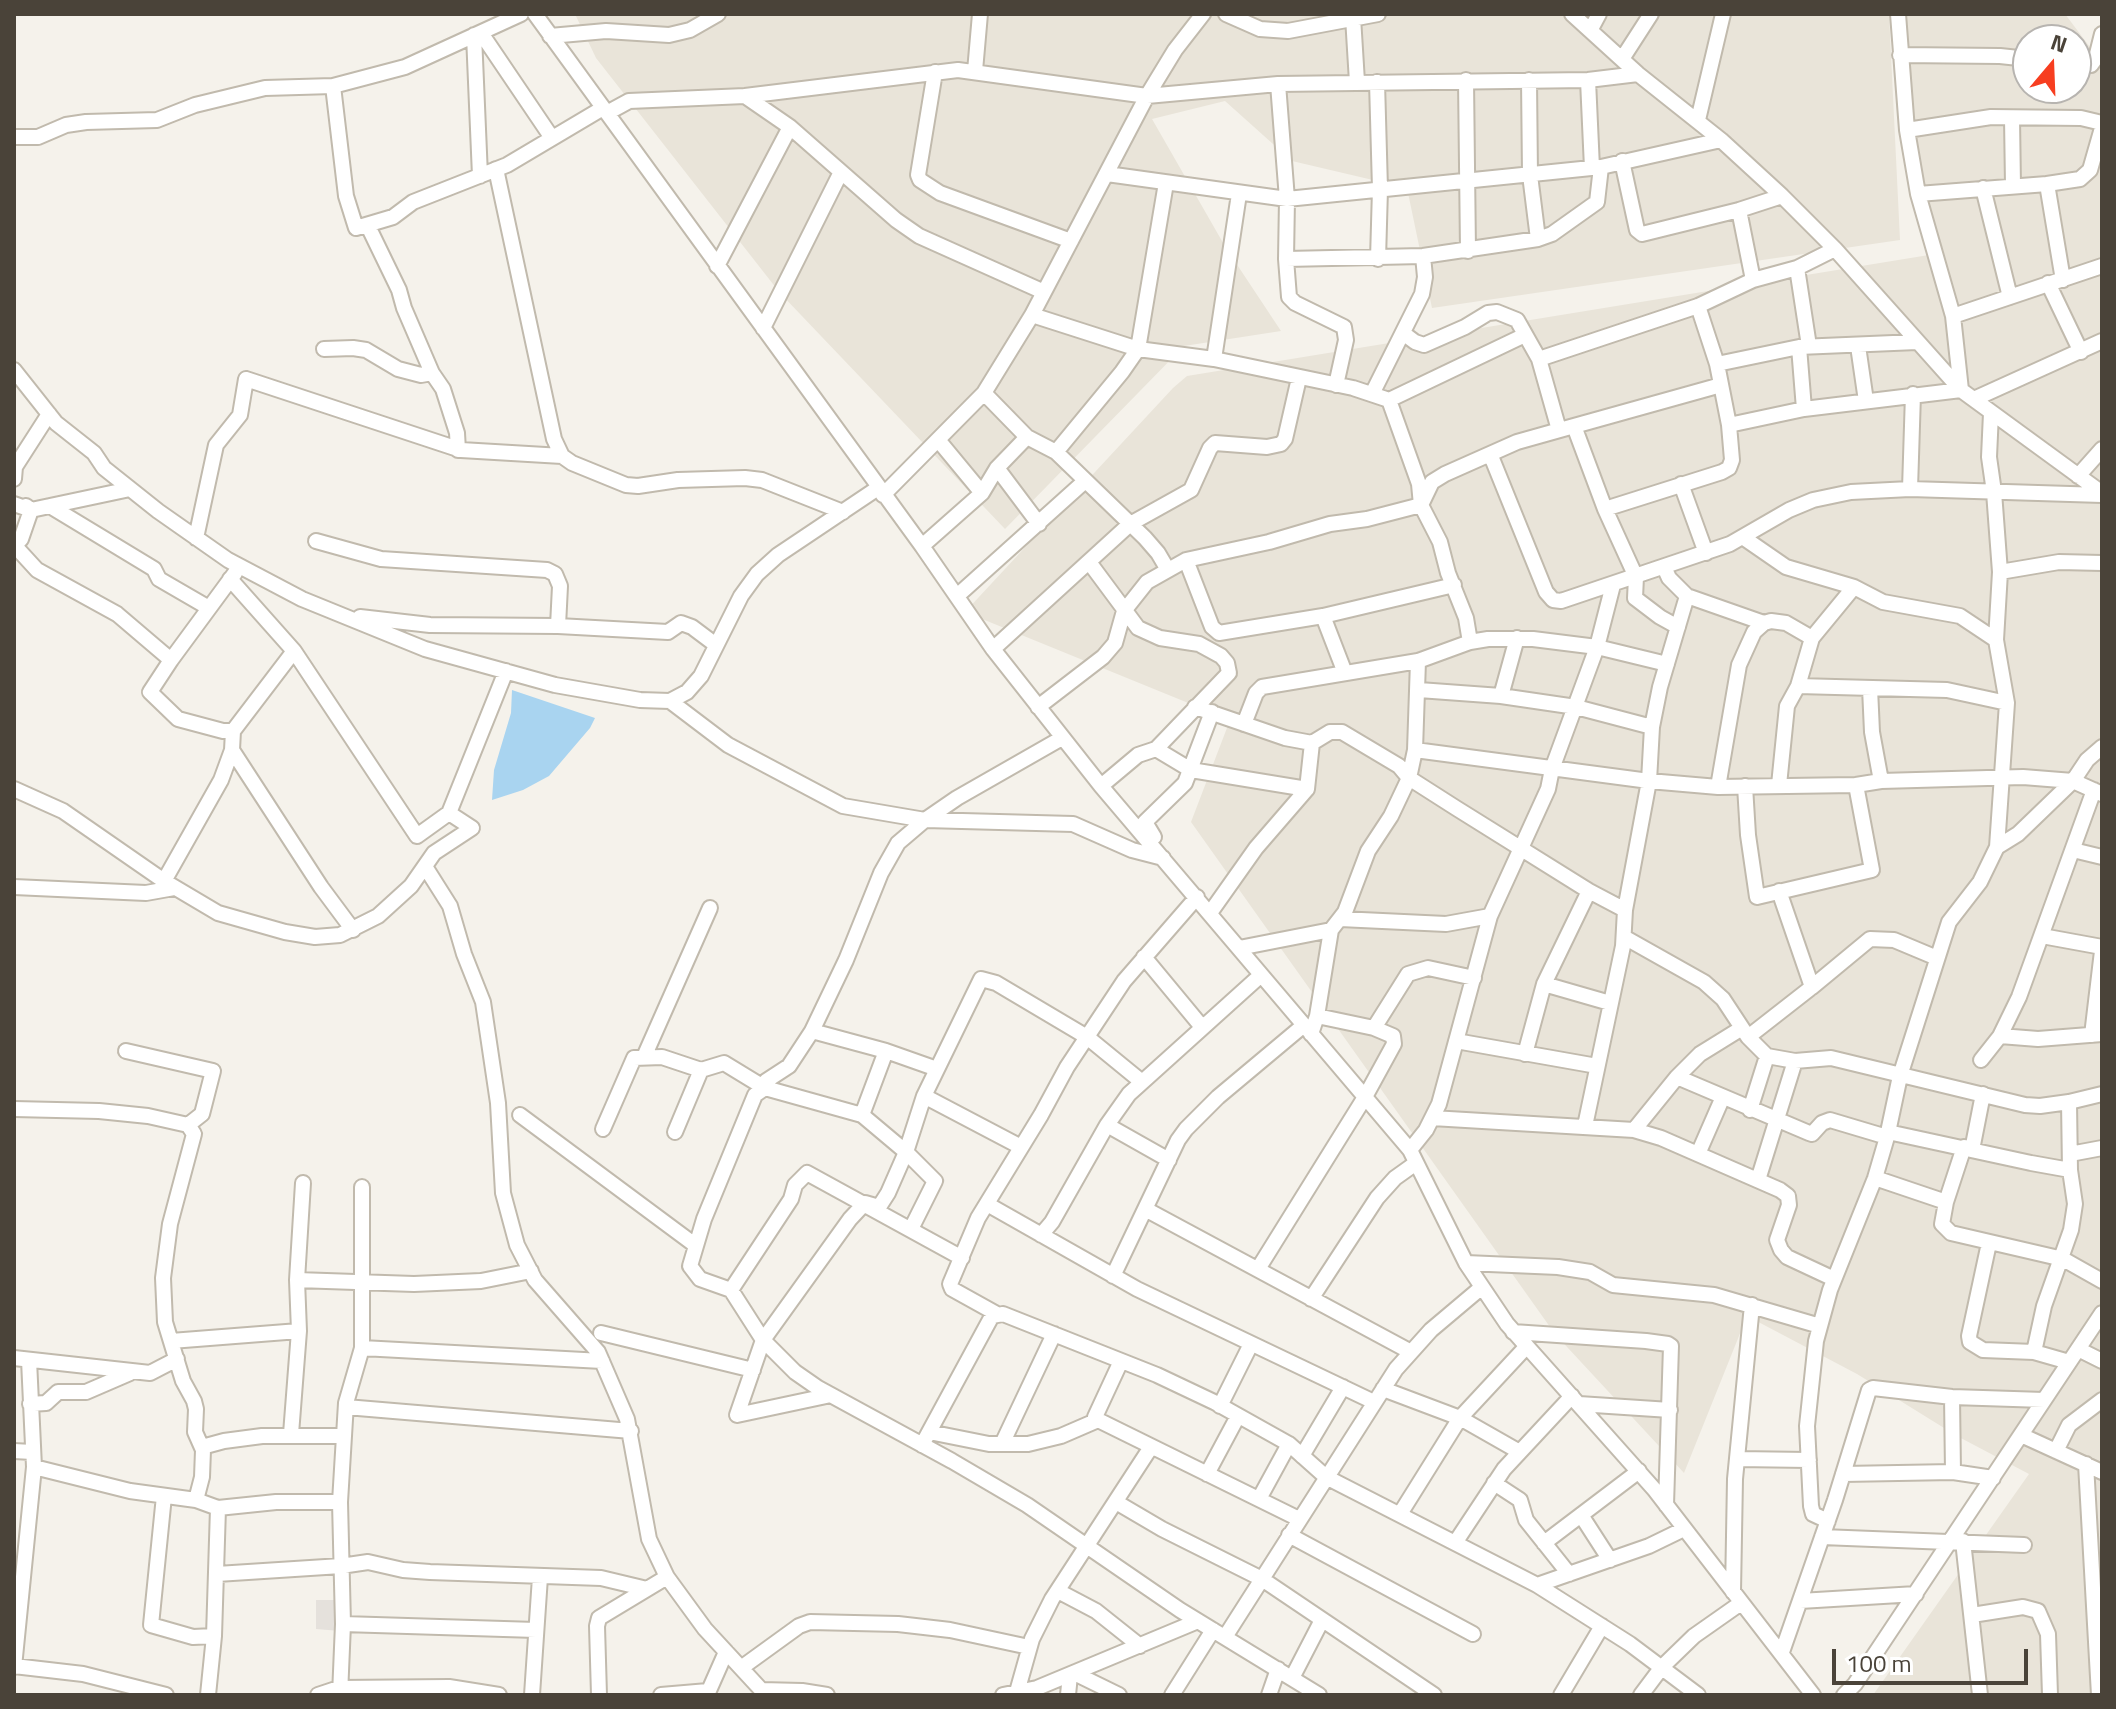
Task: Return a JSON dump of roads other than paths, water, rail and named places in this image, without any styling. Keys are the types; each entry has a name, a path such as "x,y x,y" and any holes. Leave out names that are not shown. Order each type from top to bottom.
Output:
{"street":[{"path":"14,137 38,137 66,125 86,122 157,120 195,105 265,88 333,86 405,67 521,14"},
{"path":"535,14 922,546 993,649 1101,786 1413,1156 1466,1263 1513,1332 1639,1471 1813,1695"},
{"path":"550,36 606,31 669,35 690,30 718,14"},
{"path":"975,71 980,14"},
{"path":"14,370 49,414 130,489 240,567 302,599 425,649 569,687 640,700 670,701 687,692 701,676 741,596 757,574 778,555 843,512 881,492 939,441 984,393 1032,315 1147,96 1175,50 1203,14"},
{"path":"1226,14 1260,29 1288,31 1378,14"},
{"path":"1572,14 1638,74 1698,120 1782,196 1835,249 1961,390 2102,494"},
{"path":"1591,29 1599,14"},
{"path":"1622,59 1651,14"},
{"path":"1698,120 1723,14"},
{"path":"1898,14 1907,130 1918,194 1953,316 1961,390"},
{"path":"1353,17 1357,82"},
{"path":"478,34 552,138"},
{"path":"478,34 480,176"},
{"path":"2092,63 2101,42"},
{"path":"1900,55 2012,57"},
{"path":"333,86 346,196 356,228 393,217 413,202 496,169 605,110 629,101 745,96 935,72 975,71 1147,96 1278,84 1588,80 1638,74"},
{"path":"935,72 918,175 920,180 940,193 1071,241"},
{"path":"1466,80 1468,251"},
{"path":"1529,80 1530,175 1538,239"},
{"path":"1286,259 1423,256 1468,251 1552,234 1597,202 1597,168 1588,80"},
{"path":"1377,82 1378,259"},
{"path":"1278,84 1287,199 1289,297 1295,303 1334,320 1346,331 1336,385"},
{"path":"745,96 790,127 896,220 919,236 1044,292"},
{"path":"1907,130 1991,117 2081,118 2102,125 2090,170 2080,179 1918,194"},
{"path":"2012,118 2013,186"},
{"path":"717,266 790,127"},
{"path":"1107,174 1287,199 1597,168 1721,140"},
{"path":"1622,161 1637,230 1642,234 1782,196"},
{"path":"496,169 554,439 562,456"},
{"path":"763,328 841,172"},
{"path":"1056,452 1138,349 1166,183"},
{"path":"2047,184 2056,282 2081,352"},
{"path":"1983,188 2010,297"},
{"path":"1214,359 1239,194"},
{"path":"1739,210 1753,280"},
{"path":"368,226 399,290 432,373 443,389 457,433 458,450"},
{"path":"1539,359 1698,306 1753,280 1797,268 1835,249"},
{"path":"1372,394 1425,284 1423,256"},
{"path":"1953,316 2102,266"},
{"path":"1797,268 1804,346 1804,409"},
{"path":"1605,509 1729,468 1732,460 1729,425 1717,364 1698,306"},
{"path":"1403,333 1424,345 1465,327 1479,317 1497,312 1517,320 1539,359 1567,428 1636,577 1635,598 1678,627"},
{"path":"1032,315 1138,349 1214,359 1336,385 1389,400 1525,335"},
{"path":"1974,399 2102,341"},
{"path":"1717,364 1804,346 1917,342"},
{"path":"1858,346 1866,401"},
{"path":"324,349 366,350 398,369 421,375 432,373"},
{"path":"993,649 1130,524 1191,490 1215,443 1267,447 1281,444 1285,439 1299,378"},
{"path":"196,538 216,445 240,415 246,379 458,450 562,456 626,485 678,480 762,480 843,512"},
{"path":"1038,707 1103,657 1115,643 1124,611 1147,582 1186,560 1421,505 1432,482 1517,442 1721,385"},
{"path":"1729,425 1804,409 1961,390"},
{"path":"984,393 1027,437 1056,452 1158,553 1168,570"},
{"path":"1910,489 1913,394"},
{"path":"1389,400 1419,484 1421,505 1440,542 1448,573 1466,618 1470,642"},
{"path":"1828,1521 1813,1514 1811,1506 1807,1426 1820,1326 1834,1279 1875,1178 1900,1076 1949,922 1980,882 1997,847 2007,703 1996,640 2000,572 1989,457 1991,413"},
{"path":"14,479 15,467 49,414"},
{"path":"922,546 982,493 997,468 1027,437"},
{"path":"939,441 982,493"},
{"path":"2078,476 2102,449"},
{"path":"1491,456 1549,598 1561,601 1706,553 1744,538 1789,510 1813,500 1851,492 1910,489 2102,494"},
{"path":"997,468 1039,524"},
{"path":"957,596 1085,481"},
{"path":"1681,484 1706,553"},
{"path":"14,504 31,510 130,489"},
{"path":"14,494 31,510"},
{"path":"50,506 154,569 159,579 209,608"},
{"path":"31,510 21,539 14,546 37,570 117,614 171,660"},
{"path":"1744,538 1786,567 1854,587 1883,602 1960,616 1996,640"},
{"path":"316,541 381,559 547,570 555,574 560,586 558,626"},
{"path":"1186,560 1212,627 1219,633 1323,616 1454,585"},
{"path":"1089,562 1138,628 1150,635 1193,642 1221,656 1227,663 1229,673 1156,749 1138,755 1101,786"},
{"path":"2000,572 2059,562 2102,563"},
{"path":"233,731 178,719 150,692 240,567"},
{"path":"1664,567 1669,578 1687,596 1764,623"},
{"path":"230,579 294,651 417,836 449,813 506,671"},
{"path":"1311,1299 1377,1198 1413,1156 1432,1118 1490,916 1545,798 1552,769 1597,647 1613,585"},
{"path":"1779,785 1787,706 1798,686 1812,638 1854,587"},
{"path":"1585,1126 1624,937 1625,910 1649,781 1652,727 1687,596"},
{"path":"340,615 430,625 558,626 668,632 681,623 692,627 716,645"},
{"path":"1323,616 1345,673"},
{"path":"1718,787 1739,665 1754,632 1771,621 1786,623 1812,638"},
{"path":"1244,724 1256,693 1262,687 1418,661 1470,642 1517,638 1597,647 1667,664"},
{"path":"1501,696 1517,638"},
{"path":"14,903 18,888 146,893 169,885 221,780 232,750 233,731 294,651"},
{"path":"1113,1276 1178,1140 1197,1118 1307,1030 1317,1016 1336,924 1349,903 1368,851 1391,816 1409,778 1415,750 1418,661"},
{"path":"1798,686 1947,690 2007,703"},
{"path":"1870,688 1871,722 1881,781"},
{"path":"1419,690 1501,696 1576,707 1652,727"},
{"path":"670,701 728,745 843,806 925,820 1073,824 1132,850 1163,858"},
{"path":"1195,707 1312,743 1330,732 1342,732 1399,766 1409,778 1589,891 1625,910"},
{"path":"1180,878 1145,822 1185,783 1212,712"},
{"path":"1062,738 957,798 898,843 881,873 846,960 812,1031 789,1066 766,1081 765,1088 755,1095 695,1245 690,1266 700,1279 731,1290 763,1340 795,1372 831,1395 925,1438 1198,1621 1319,1695"},
{"path":"1210,913 1256,848 1307,789 1312,743"},
{"path":"1997,847 2007,844 2018,834 2073,781 2087,760 2102,747"},
{"path":"1156,749 1191,770 1307,789"},
{"path":"232,750 298,853 353,930"},
{"path":"1415,750 1649,781 1718,787 1856,785 1881,781 2003,777 2073,781 2098,792 2073,850 2019,997 2000,1036 1981,1060"},
{"path":"1745,786 1757,897 1872,870 1856,785"},
{"path":"14,789 63,811 169,885 218,913 315,937 340,935 353,930 378,916 411,886 434,853 472,828 449,813"},
{"path":"2073,850 2102,857"},
{"path":"426,868 450,906 483,1002 498,1103 503,1193 517,1245 535,1280 598,1352 631,1431 649,1539 667,1577 705,1629 763,1692 802,1691 827,1695"},
{"path":"1525,1054 1544,984 1589,891"},
{"path":"1779,891 1812,987"},
{"path":"1197,897 1124,981 1087,1037 978,1218 950,1284 952,1289 997,1314 1121,1361 1220,1406 1289,1444 1326,1477 1537,1585 1602,1626 1698,1695"},
{"path":"644,1057 710,908"},
{"path":"1239,948 1336,924 1446,924 1490,916"},
{"path":"2000,1036 2038,1039 2097,1034 2102,949 2042,936"},
{"path":"1624,937 1704,982 1723,999 1745,1033 1767,1056 1795,1061 1831,1058 2025,1105 2069,1102 2102,1094"},
{"path":"1634,1130 1700,1054 1745,1033 1812,987 1870,939 1894,940 1937,958"},
{"path":"1144,957 1202,1027"},
{"path":"1374,1028 1408,974 1428,968 1474,978"},
{"path":"1041,1235 1052,1222 1107,1125 1142,1082 1261,975"},
{"path":"865,1203 879,1207 906,1152 924,1096 981,979 996,983 1087,1037 1142,1082"},
{"path":"1544,984 1610,1003"},
{"path":"1258,1269 1365,1097 1394,1044 1393,1036 1374,1028 1317,1016"},
{"path":"812,1031 937,1069"},
{"path":"1456,1041 1597,1066"},
{"path":"126,1051 213,1071 202,1114 188,1125"},
{"path":"862,1115 886,1051"},
{"path":"1750,1110 1767,1056"},
{"path":"603,1129 634,1058 662,1057 701,1070 724,1063 765,1088 862,1115 906,1152 935,1181 911,1229"},
{"path":"1758,1180 1795,1061"},
{"path":"675,1132 701,1070"},
{"path":"1677,1077 1722,1099 1812,1134 1822,1123 1830,1120 1888,1135 2070,1170"},
{"path":"1983,1094 1968,1148 1946,1202 1942,1224 1945,1229 1989,1243 2063,1259 2102,1281"},
{"path":"924,1096 1021,1147"},
{"path":"1698,1154 1722,1099"},
{"path":"2034,1352 2044,1306 2063,1259 2075,1204 2070,1170 2069,1102"},
{"path":"14,1109 99,1111 148,1116 188,1125 194,1134 170,1224 163,1278 165,1322 183,1381 196,1409 195,1432 202,1447 202,1477 196,1500"},
{"path":"520,1115 695,1245"},
{"path":"1432,1118 1634,1130 1698,1154 1788,1196 1789,1205 1777,1240 1781,1250 1787,1257 1834,1279"},
{"path":"1107,1125 1169,1160"},
{"path":"2070,1154 2102,1148"},
{"path":"731,1290 791,1199 795,1185 807,1173 962,1258"},
{"path":"1875,1178 1946,1202"},
{"path":"291,1434 299,1331 297,1280 303,1183"},
{"path":"340,1692 343,1624 340,1502 346,1407 362,1348 362,1187"},
{"path":"831,1395 737,1415 763,1340 850,1219 865,1203"},
{"path":"987,1204 1113,1276 1374,1402"},
{"path":"1147,1210 1411,1352"},
{"path":"1989,1243 1970,1342 1983,1350 2034,1352 2069,1362"},
{"path":"1466,1263 1558,1267 1590,1272 1613,1285 1714,1295 1820,1326"},
{"path":"297,1280 363,1284 481,1281 531,1271"},
{"path":"1172,1695 1262,1579 1374,1402 1411,1352 1431,1330 1482,1287"},
{"path":"1641,1695 1662,1667 1737,1598 1737,1459 1752,1305"},
{"path":"1844,1695 1957,1541 1993,1478 2102,1313"},
{"path":"925,1438 986,1327 997,1314"},
{"path":"171,1341 299,1331"},
{"path":"1513,1332 1668,1344 1673,1354 1666,1505"},
{"path":"601,1333 753,1370"},
{"path":"1002,1444 1054,1334"},
{"path":"1220,1406 1251,1344"},
{"path":"1400,1514 1460,1418 1527,1346"},
{"path":"362,1348 602,1361"},
{"path":"2078,1349 2102,1361"},
{"path":"166,1695 83,1674 14,1666 20,1572 33,1460 30,1404 21,1359 150,1373 177,1359"},
{"path":"1121,1361 1095,1417 1098,1420 1299,1519"},
{"path":"30,1404 46,1403 58,1392 86,1392 130,1373"},
{"path":"1302,1456 1343,1387"},
{"path":"1383,1389 1460,1418 1518,1451"},
{"path":"1782,1652 1869,1390 2044,1400"},
{"path":"1952,1397 1953,1472"},
{"path":"1455,1543 1518,1451 1575,1400 1670,1410"},
{"path":"2056,1451 2069,1425 2102,1400"},
{"path":"346,1407 631,1431"},
{"path":"1207,1474 1238,1416"},
{"path":"925,1438 1028,1444 1050,1439 1098,1420"},
{"path":"202,1447 237,1439 291,1434 343,1436"},
{"path":"2021,1435 2102,1472"},
{"path":"1259,1499 1289,1444"},
{"path":"1010,1694 1029,1647 1058,1591 1151,1447"},
{"path":"14,1451 130,1491 196,1500 218,1508 276,1502 340,1502"},
{"path":"1737,1459 1809,1460"},
{"path":"2086,1464 2099,1695"},
{"path":"1544,1543 1639,1471"},
{"path":"1843,1474 1953,1472 1993,1478"},
{"path":"1494,1483 1520,1500 1524,1516 1569,1574"},
{"path":"164,1496 151,1625 193,1637 214,1636"},
{"path":"1116,1502 1162,1529 1262,1579 1434,1695"},
{"path":"208,1695 214,1636 218,1508"},
{"path":"1581,1515 1610,1560"},
{"path":"1537,1585 1649,1546 1684,1529"},
{"path":"1289,1535 1473,1634"},
{"path":"1822,1537 2024,1545"},
{"path":"1957,1541 1972,1615 1980,1695"},
{"path":"217,1574 368,1562 403,1570 601,1578 647,1589"},
{"path":"532,1695 540,1577"},
{"path":"599,1695 599,1618 667,1577"},
{"path":"1058,1591 1096,1611 1140,1646"},
{"path":"1800,1601 1916,1594"},
{"path":"1972,1615 2023,1607 2038,1611 2048,1634 2050,1695"},
{"path":"1292,1678 1322,1620"},
{"path":"1010,1694 1037,1688 1198,1621"},
{"path":"741,1668 799,1626 810,1622 898,1624 950,1630 1029,1647"},
{"path":"343,1624 536,1630"},
{"path":"1561,1695 1602,1626"},
{"path":"661,1695 708,1693 726,1652"},
{"path":"1269,1695 1278,1669"},
{"path":"1068,1695 1072,1674"},
{"path":"1072,1674 1119,1695"},
{"path":"318,1695 449,1687 499,1695"}],"water":[{"path":"512,690 595,718 549,776 523,790 492,800 494,770 511,713"}]}
